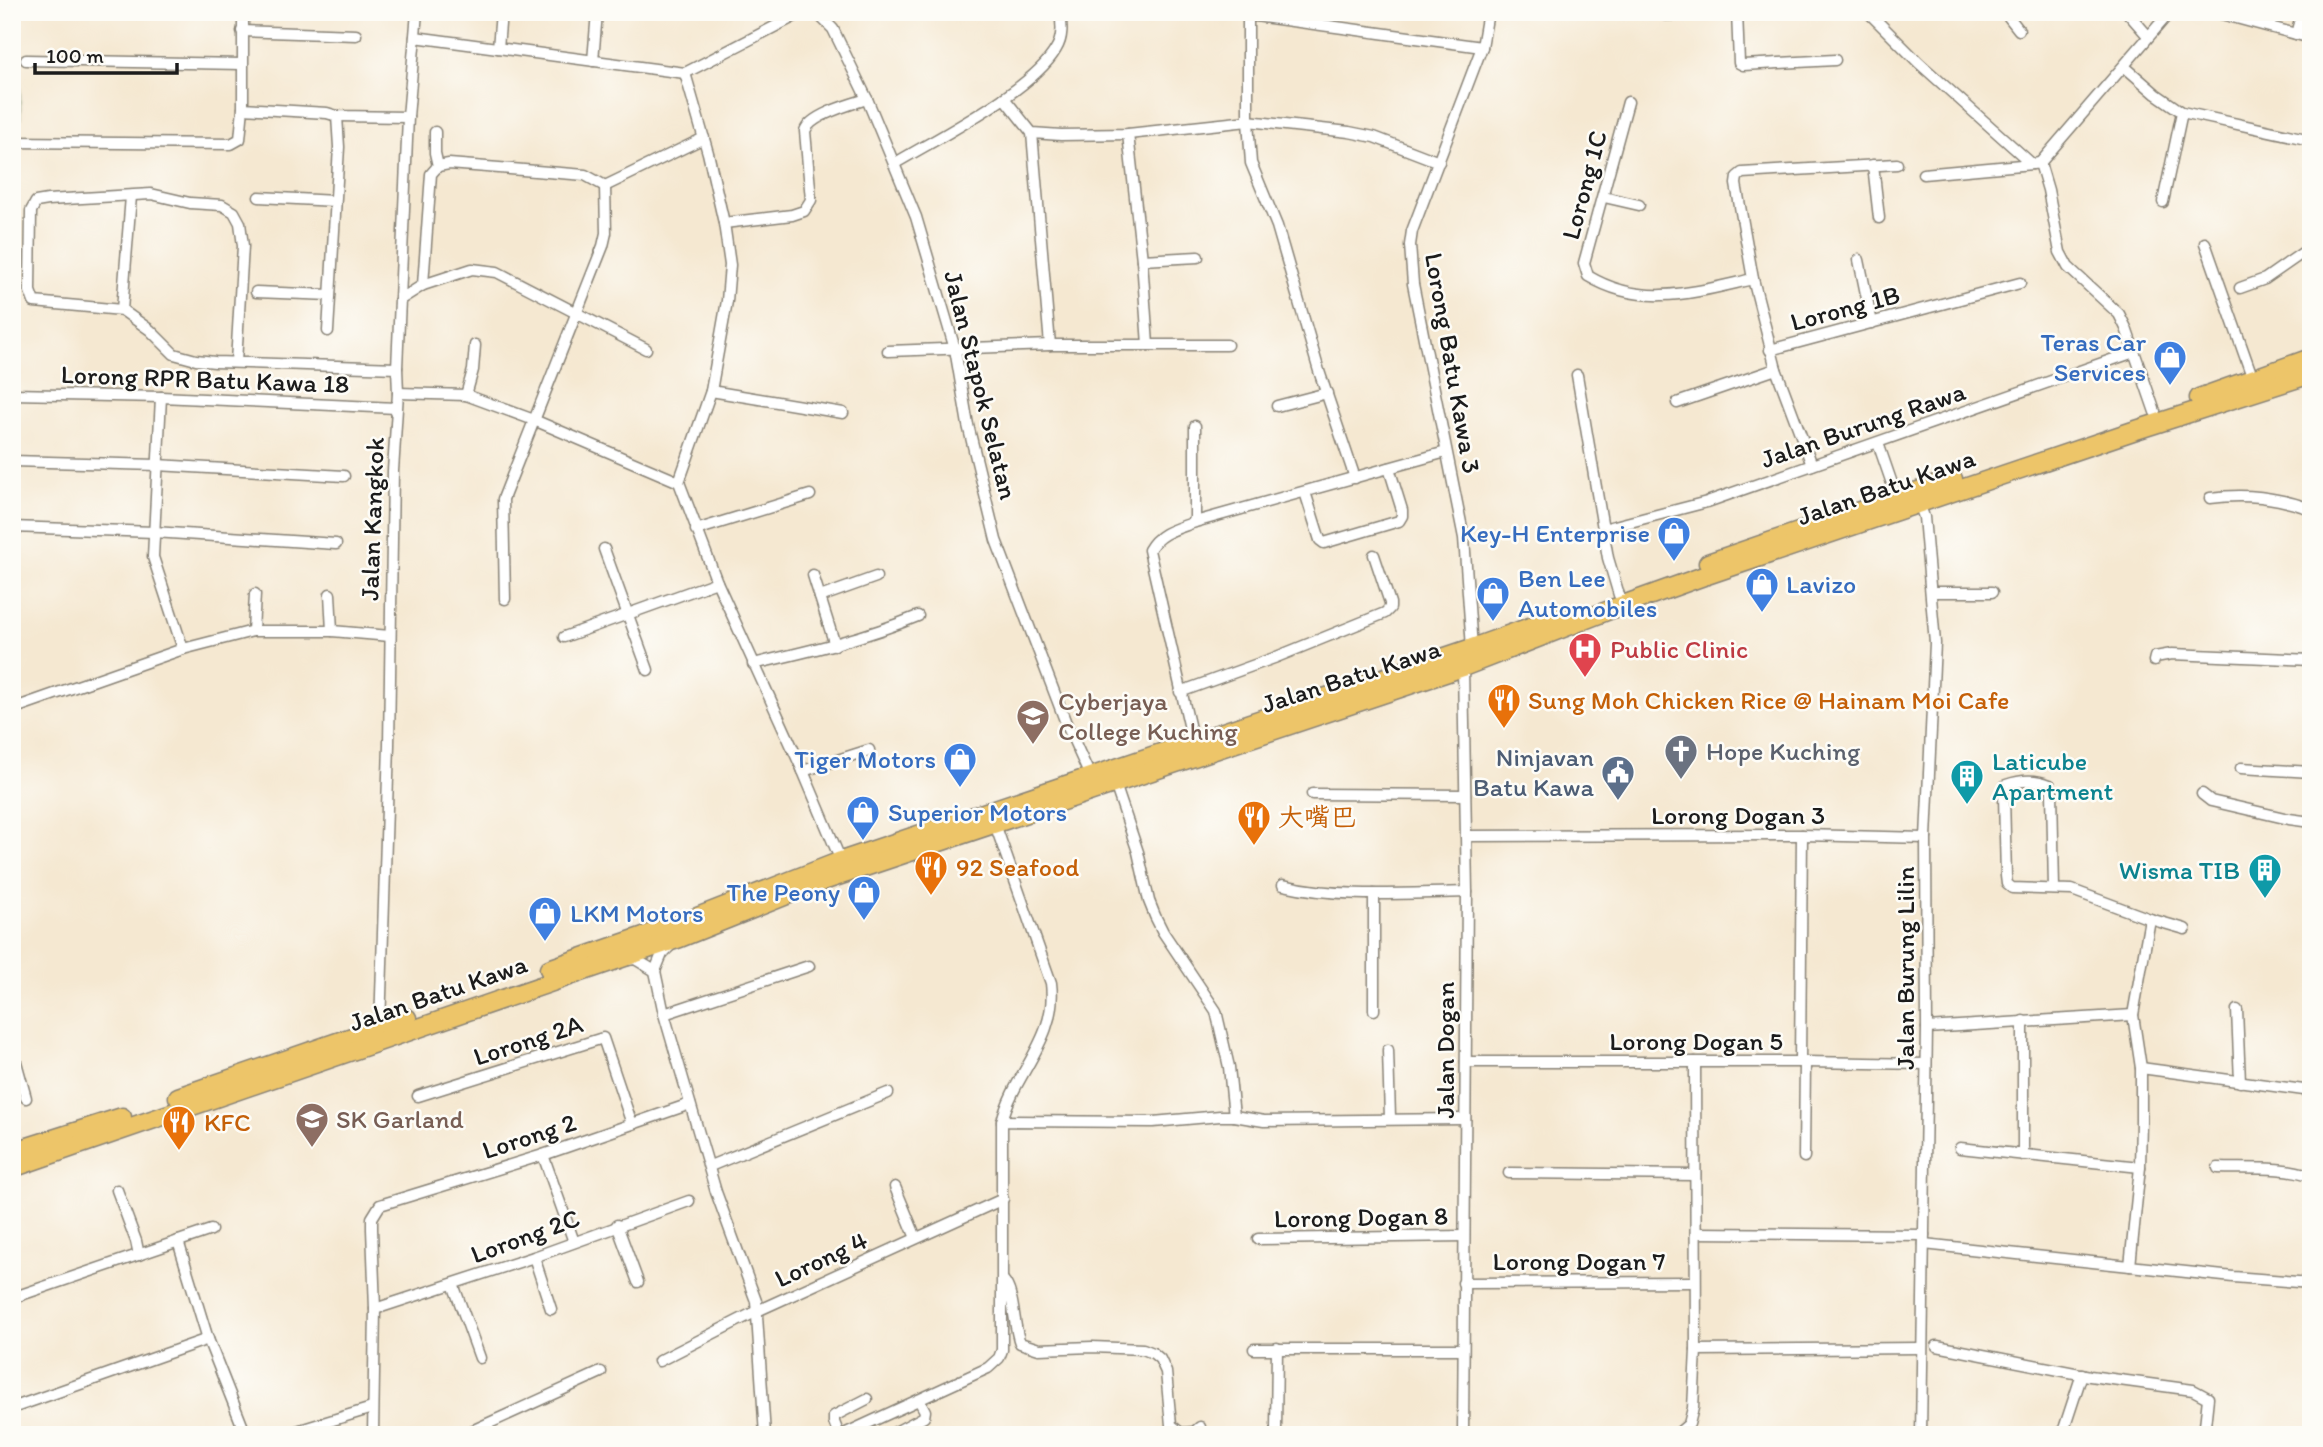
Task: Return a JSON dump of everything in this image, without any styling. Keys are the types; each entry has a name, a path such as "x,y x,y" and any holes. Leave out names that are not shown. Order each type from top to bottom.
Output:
{"highway":[{"name":"Jalan Batu Kawa","path":"12,1152 135,1113 687,921 841,861 1472,648 1897,498 2311,358"},
{"name":"Jalan Batu Kawa","path":"12,1168 680,938 817,883 1463,667 1612,609 1919,503 2311,374"}],"street":[{"path":"12,142 231,144 240,139 243,108 243,12"},
{"name":"Jalan Kangkok","path":"380,1027 397,368 408,117 417,12"},
{"path":"498,48 501,12"},
{"path":"593,61 597,12"},
{"path":"415,37 685,73 803,12"},
{"name":"Jalan Stapok Selatan","path":"816,12 833,29 867,99 916,217 956,349 968,425 996,540 1066,723 1090,776"},
{"path":"894,164 1004,98 1034,74 1056,49 1061,39 1060,12"},
{"name":"Lorong Batu Kawa 3","path":"1472,648 1464,538 1413,284 1410,245 1412,231 1482,47 1488,12"},
{"path":"1868,12 1919,63 2036,164 2048,190 2060,253 2068,267 2119,314 2155,412"},
{"path":"2005,12 2019,30"},
{"path":"2126,12 2148,36"},
{"path":"1923,174 2036,164 2125,67 2170,12"},
{"path":"2214,12 2311,38"},
{"path":"2296,34 2302,12"},
{"path":"1665,15 1737,13 1739,63 1743,65 1835,60"},
{"path":"1354,478 1277,226 1251,163 1248,121 1248,14 1482,47"},
{"path":"242,31 356,35"},
{"path":"26,60 242,64"},
{"path":"2125,67 2182,112 2311,140"},
{"path":"685,73 724,223 730,265 727,301 711,391 679,482 717,582 841,861"},
{"path":"1004,98 1032,133 1050,345"},
{"path":"724,223 792,215 804,211 811,200 806,125 819,117 867,99"},
{"name":"Lorong 1C","path":"1628,102 1584,264 1588,276 1599,283 1657,297 1753,279"},
{"path":"243,108 327,113 337,116 408,117"},
{"path":"2162,202 2182,112"},
{"path":"328,331 340,147 337,116"},
{"path":"1032,133 1128,134 1248,121 1374,137 1439,162"},
{"path":"435,132 438,166"},
{"path":"1128,134 1148,345"},
{"path":"605,186 704,138"},
{"path":"1879,218 1873,165 1897,163"},
{"path":"424,285 431,174 438,166 449,164 585,175 605,186"},
{"name":"Lorong 1B","path":"1873,165 1742,173 1737,177 1753,279 1770,350 2020,283"},
{"path":"505,599 503,499 603,246 606,233 605,186"},
{"path":"236,362 243,246 240,223 234,212 222,205 190,203 151,194 36,202 31,211 30,291 34,302 122,310 150,330 174,354 196,360 236,362 397,368"},
{"path":"122,310 131,196"},
{"path":"259,197 335,201"},
{"path":"1604,197 1639,205"},
{"path":"2205,243 2253,379"},
{"path":"2240,288 2265,279 2311,247"},
{"path":"1142,260 1198,257"},
{"path":"1859,260 1872,323"},
{"path":"401,299 424,285 472,269 497,272 646,349"},
{"path":"256,292 330,295"},
{"path":"466,395 473,370 475,345"},
{"path":"888,351 1050,345 1227,345"},
{"path":"1770,350 1812,466"},
{"name":"Jalan Burung Rawa","path":"1603,529 1707,502 2134,352"},
{"path":"1677,403 1776,369"},
{"path":"1577,375 1608,558 1619,595"},
{"path":"711,391 843,414"},
{"path":"398,393 466,395 534,420 679,482"},
{"path":"1277,406 1327,393"},
{"name":"Lorong RPR Batu Kawa 18","path":"12,394 161,397 396,408"},
{"path":"161,397 153,557 184,649"},
{"path":"1195,426 1195,522"},
{"path":"1878,443 1897,498"},
{"path":"1193,742 1149,550 1160,535 1195,522 1446,452"},
{"path":"12,461 157,465 344,476"},
{"path":"1305,492 1320,540 1324,543 1399,521 1402,510 1389,468"},
{"path":"696,530 810,495"},
{"path":"2210,498 2256,495 2311,509"},
{"name":"Jalan Burung Lilin","path":"1919,503 1924,517 1934,643 1926,838 1927,1028 1921,1435"},
{"path":"12,527 153,532 336,544"},
{"path":"604,549 648,670"},
{"path":"1180,692 1385,613 1390,608 1390,603 1374,555"},
{"path":"813,575 835,645"},
{"path":"820,597 876,577"},
{"path":"564,637 717,582"},
{"path":"1931,592 1992,592"},
{"path":"253,631 255,594"},
{"path":"330,594 332,631"},
{"path":"754,664 835,645 919,616"},
{"path":"12,709 184,649 253,631 332,631 390,636"},
{"path":"2154,661 2155,657 2172,654 2311,660"},
{"name":"Jalan Dogan","path":"1463,667 1467,891 1463,1435"},
{"path":"803,771 869,750"},
{"path":"2241,768 2311,772"},
{"path":"2054,889 2050,785 2039,781 2006,785 2004,796 2007,884 2012,888 2072,890 2185,929"},
{"path":"1115,784 1138,852 1155,916 1216,1011 1229,1066 1234,1116"},
{"path":"1312,794 1465,795"},
{"path":"2202,794 2211,802 2289,820 2311,822"},
{"path":"867,1399 834,1416 841,1435 988,1368 999,1358 1002,1350 1002,1121 1007,1102 1047,1031 1052,996 1051,983 995,824"},
{"path":"1802,835 1804,1157"},
{"name":"Lorong Dogan 3","path":"1466,836 1802,835 1926,838"},
{"path":"1283,885 1308,890 1374,894 1467,891"},
{"path":"1374,894 1374,1010"},
{"path":"2130,1266 2140,1167 2141,1068 2133,1015 2150,919"},
{"path":"680,938 662,954 655,971 664,1014 716,1192 756,1301 765,1435"},
{"path":"608,962 635,960 655,971"},
{"path":"664,1014 808,966"},
{"path":"2237,1010 2241,1082"},
{"path":"1927,1028 2133,1015"},
{"path":"2023,1021 2023,1155"},
{"name":"Lorong 2A","path":"418,1097 603,1038 632,1124"},
{"path":"1388,1050 1390,1118"},
{"path":"14,1061 26,1098"},
{"name":"Lorong Dogan 5","path":"1466,1062 1926,1064"},
{"path":"1676,1435 1687,1427 1691,1420 1696,1350 1695,1062"},
{"path":"2141,1068 2311,1091"},
{"path":"710,1166 888,1093"},
{"name":"Lorong 2","path":"375,1309 372,1218 380,1205 690,1104"},
{"path":"1002,1121 1153,1122 1220,1116 1264,1121 1465,1119"},
{"path":"1960,1148 2140,1167"},
{"path":"543,1154 574,1241"},
{"path":"2218,1168 2303,1173 2311,1176"},
{"path":"1509,1173 1695,1175"},
{"path":"895,1187 916,1238"},
{"path":"117,1190 139,1255"},
{"name":"Lorong 4","path":"659,1361 757,1311 1003,1199"},
{"name":"Lorong 2C","path":"375,1309 534,1257 689,1201"},
{"path":"617,1226 638,1282"},
{"path":"12,1298 211,1230"},
{"path":"1696,1234 1924,1240 2130,1266 2311,1283"},
{"name":"Lorong Dogan 8","path":"1258,1239 1464,1236"},
{"path":"178,1241 208,1339 246,1435"},
{"path":"534,1257 551,1309"},
{"path":"1002,1279 1008,1286 1015,1331 1020,1343 1039,1349 1143,1349 1153,1353 1160,1359 1166,1372 1171,1425 1181,1433 1194,1432 1199,1427"},
{"name":"Lorong Dogan 7","path":"1463,1283 1695,1282"},
{"path":"453,1284 480,1358"},
{"path":"373,1435 375,1309"},
{"path":"12,1408 208,1339"},
{"path":"1937,1346 2082,1374 2193,1390 2208,1398 2204,1435"},
{"path":"1276,1431 1277,1348"},
{"path":"1696,1350 1921,1348"},
{"path":"1254,1349 1463,1349"},
{"path":"463,1435 601,1372"},
{"path":"2062,1435 2082,1374"},
{"path":"890,1435 924,1417 925,1411 919,1400"},
{"path":"284,1435 372,1408"}],"green space":[{"path":"12,12 18,12 20,119 12,119"}],"place":[{"name":"Teras Car Services","path":"2170,387"},
{"name":"Key-H Enterprise","path":"1674,563"},
{"name":"Lavizo","path":"1762,614"},
{"name":"Ben Lee Automobiles","path":"1493,623"},
{"name":"Public Clinic","path":"1585,679"},
{"name":"Sung Moh Chicken Rice @ Hainam Moi Cafe","path":"1504,730"},
{"name":"Cyberjaya College Kuching","path":"1033,746"},
{"name":"Hope Kuching","path":"1681,781"},
{"name":"Tiger Motors","path":"960,789"},
{"name":"Ninjavan Batu Kawa","path":"1618,802"},
{"name":"Laticube Apartment","path":"1967,806"},
{"name":"Superior Motors","path":"863,842"},
{"name":"大嘴巴","path":"1254,847"},
{"name":"92 Seafood","path":"931,897"},
{"name":"Wisma TIB","path":"2265,900"},
{"name":"The Peony","path":"864,922"},
{"name":"LKM Motors","path":"545,943"},
{"name":"SK Garland","path":"312,1149"},
{"name":"KFC","path":"179,1152"}]}
